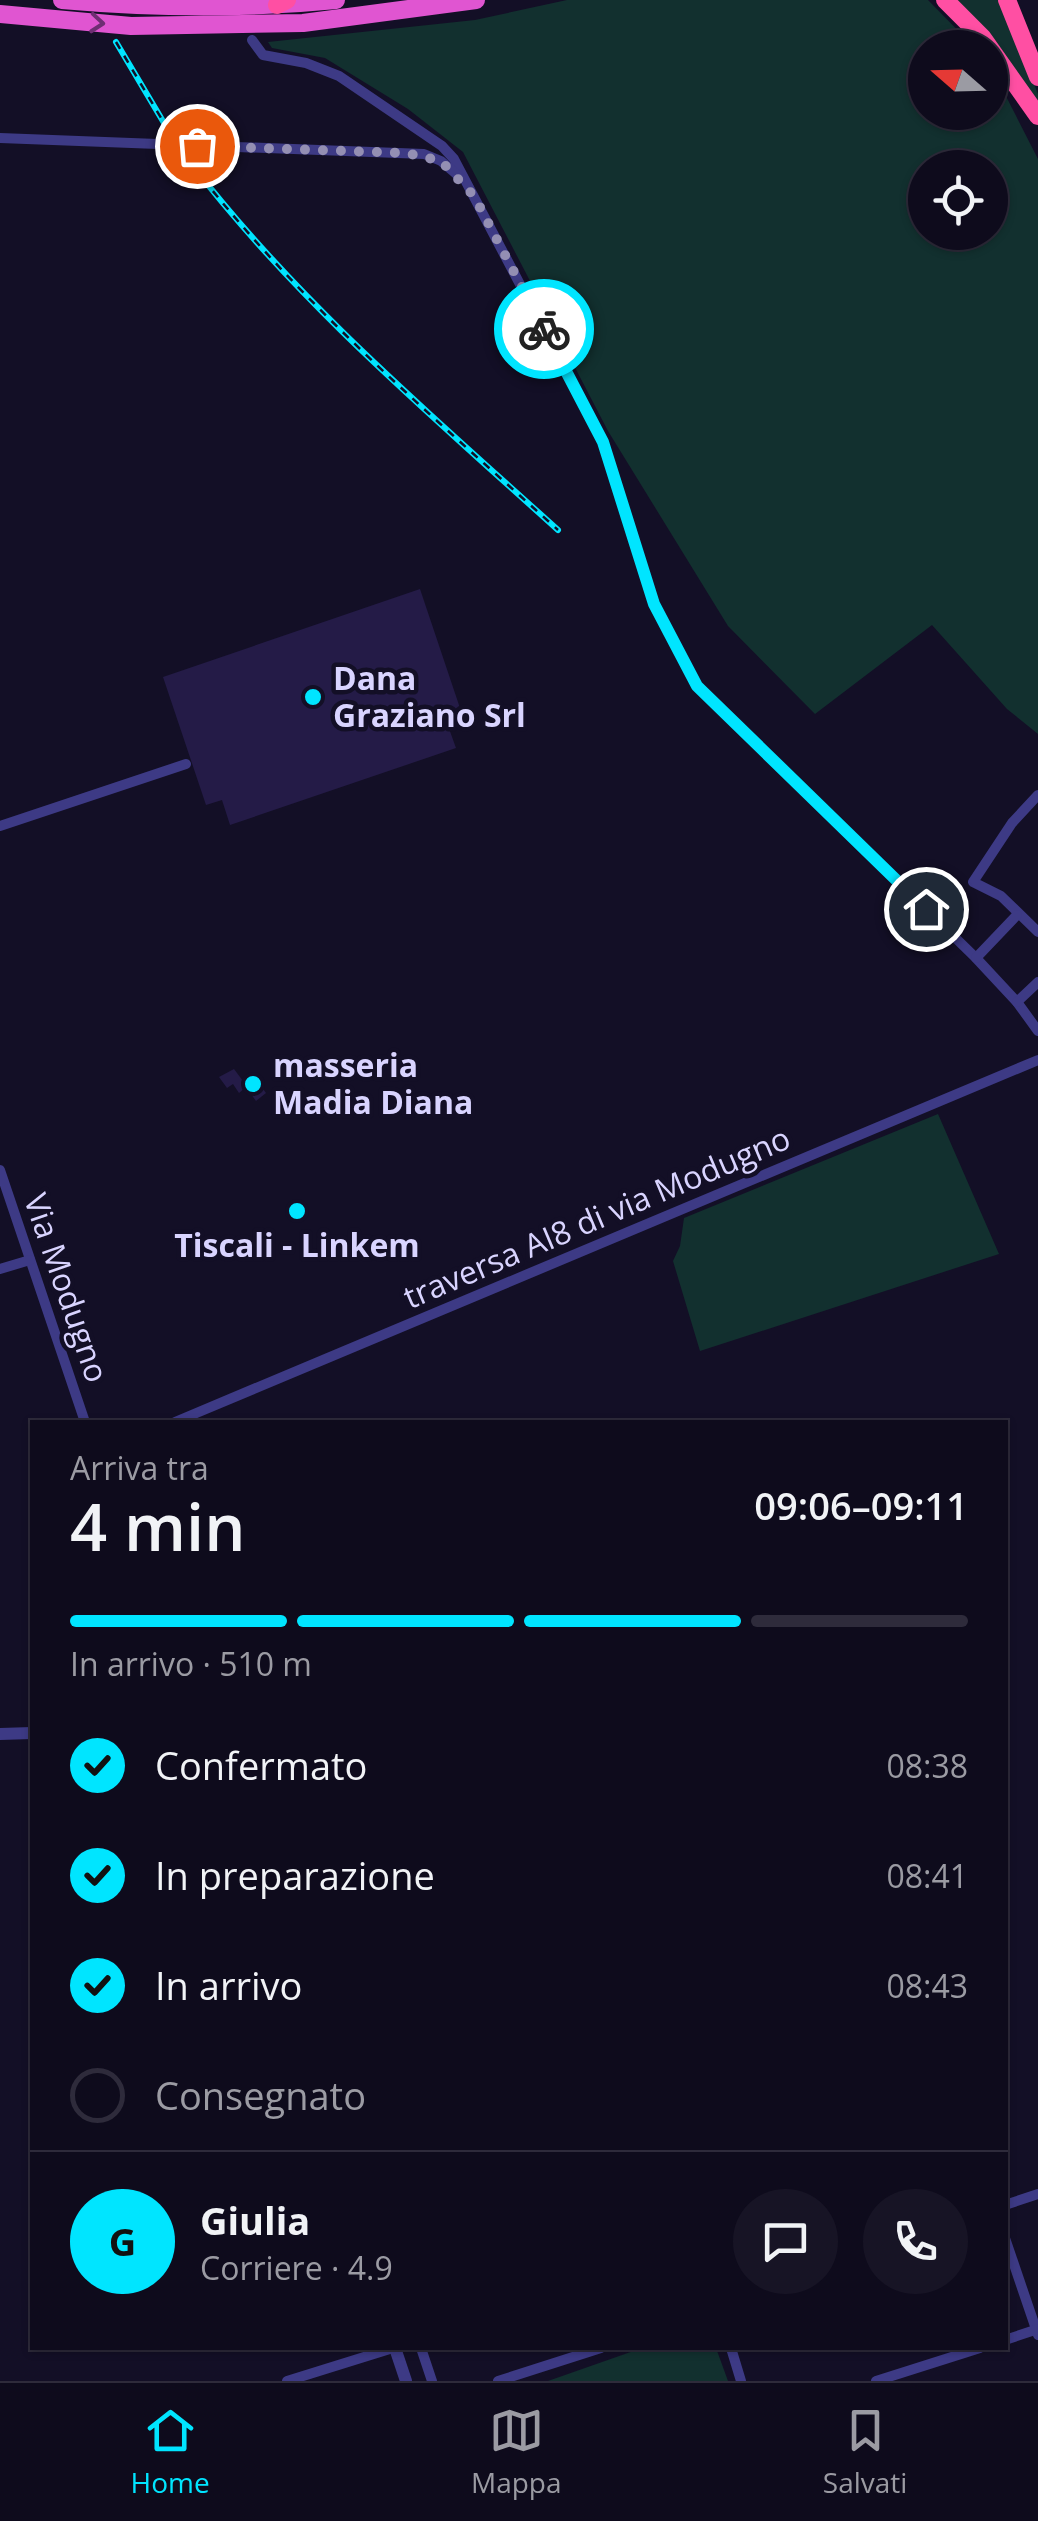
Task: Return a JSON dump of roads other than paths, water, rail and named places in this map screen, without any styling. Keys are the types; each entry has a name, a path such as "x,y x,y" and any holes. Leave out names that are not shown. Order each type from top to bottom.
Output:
{"highway":[{"path":"62,0 124,5 336,0"},
{"path":"0,14 131,26 302,23 476,0"},
{"path":"945,0 982,37 1038,116"},
{"path":"1007,0 1038,78"},
{"path":"1016,0 1038,53"}],"street":[{"path":"252,40 263,55 306,63 339,76 442,146 454,159 603,442 654,604 697,686 976,958 1017,1002 1038,1032"},
{"path":"0,138 424,154 441,161 465,181"},
{"path":"0,826 186,764"},
{"path":"1038,795 1012,823 973,882 1000,896 1038,932"},
{"path":"976,958 1017,914"},
{"path":"1017,1002 1038,982"},
{"name":"traversa AI8 di via Modugno","path":"180,1420 1038,1060"},
{"name":"Via Modugno","path":"0,1170 84,1420"},
{"path":"0,1270 30,1260"},
{"path":"0,1734 30,1733"},
{"path":"1008,2205 1038,2194"},
{"path":"1008,2247 1037,2331 1008,2339"},
{"path":"287,2381 388,2350"},
{"path":"395,2350 406,2381"},
{"path":"423,2350 432,2381"},
{"path":"498,2381 595,2350"},
{"path":"731,2350 741,2381"},
{"path":"876,2381 974,2350"}],"railway":[{"path":"116,42 167,128"},
{"path":"193,166 321,311 558,530"}],"place":[{"name":"Dana Graziano Srl","path":"313,697"},
{"name":"masseria Madia Diana","path":"253,1084"},
{"name":"Tiscali - Linkem","path":"297,1211"}]}
